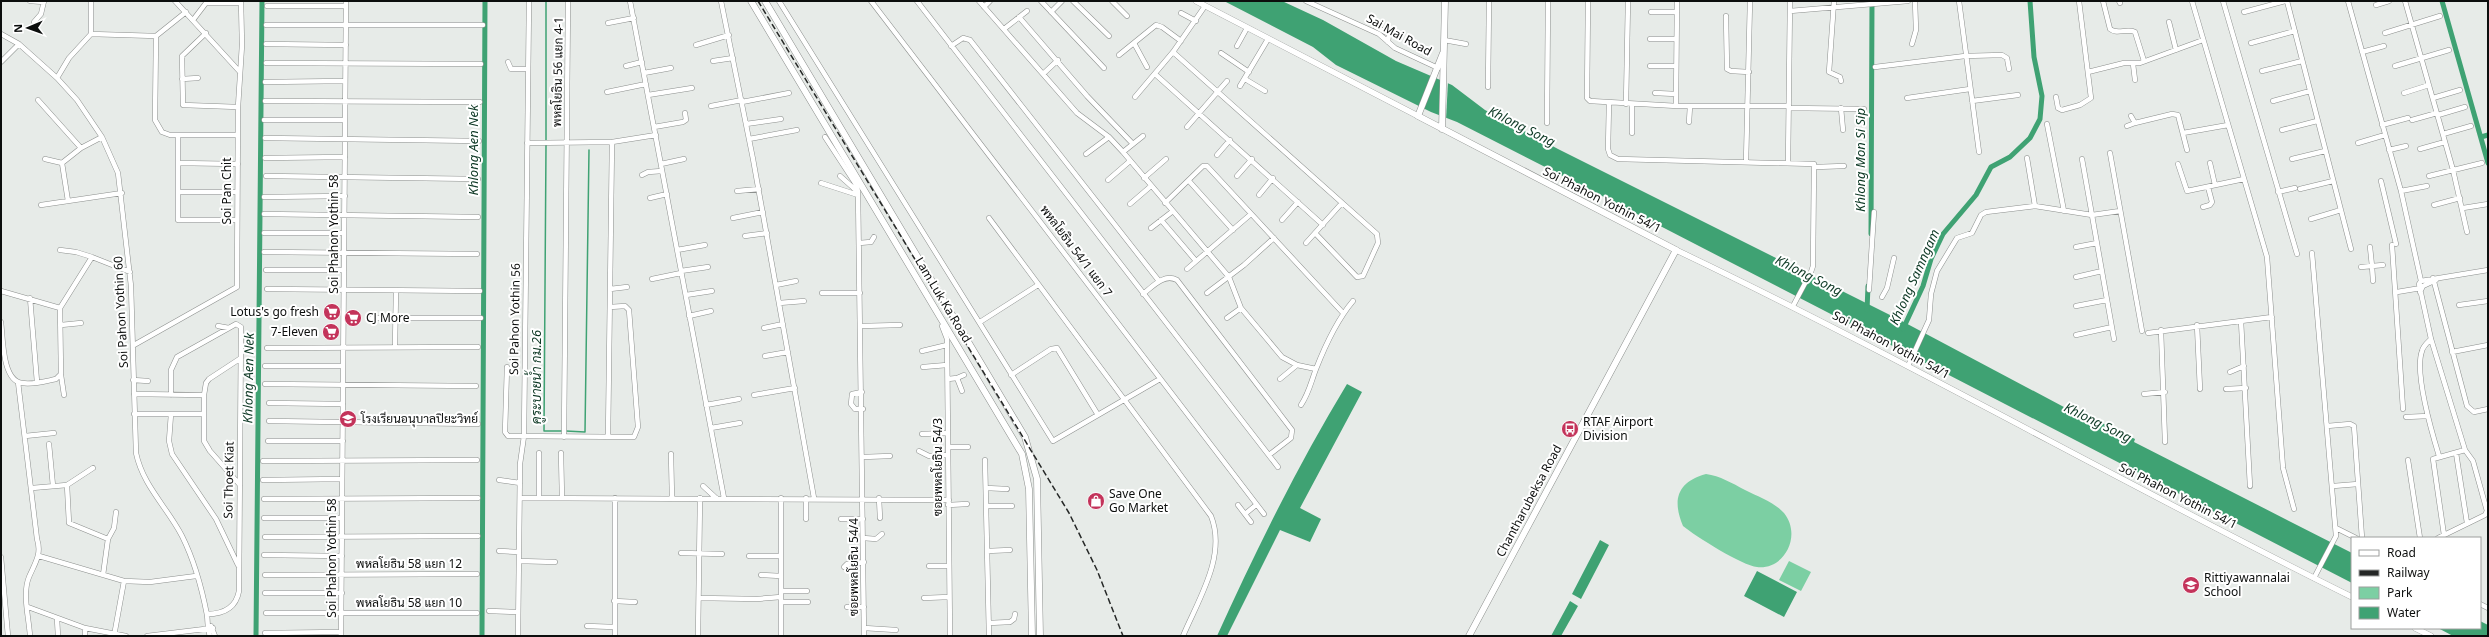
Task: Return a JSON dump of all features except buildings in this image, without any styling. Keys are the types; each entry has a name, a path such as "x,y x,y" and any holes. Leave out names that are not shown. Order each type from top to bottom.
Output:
{"main road":[{"name":"Lam Luk Ka Road","path":"751,1 1022,454 1029,489 1032,636"},
{"name":"Lam Luk Ka Road","path":"765,1 905,238 1022,430 1031,451 1038,489 1040,636"},
{"name":"Sai Mai Road","path":"1442,129 1445,75 1443,53 1445,1"},
{"name":"Sai Mai Road","path":"1420,113 1443,53"},
{"name":"Soi Phahon Yothin 54/1","path":"1420,113 1442,129 1676,250"},
{"path":"896,245 905,238"},
{"name":"Chantharubeksa Road","path":"1469,636 1676,250"}],"street":[{"path":"30,1 44,1 41,14 34,22"},
{"path":"57,78 70,58 90,34 91,1"},
{"path":"175,1 206,33 240,72"},
{"name":"Soi Pahon Yothin 56","path":"518,636 520,483 524,436 527,69 529,1"},
{"name":"พหลโยธิน 56 แยก 4-1","path":"564,433 568,1"},
{"path":"630,1 724,498"},
{"path":"722,1 759,189 814,498"},
{"path":"779,1 980,322 1052,441 1098,416 1160,379"},
{"name":"พหลโยธิน 54/1 แยก 7","path":"871,1 1264,514"},
{"path":"917,1 1278,467"},
{"path":"979,1 1081,116 1109,137 1123,152 1229,277 1241,308 1282,357 1297,365 1316,369"},
{"path":"984,7 990,1"},
{"path":"1041,1 1104,68"},
{"path":"1050,12 1062,1"},
{"path":"1073,1 1109,36"},
{"path":"1112,1 1127,16"},
{"path":"1196,1 1268,39 1420,113"},
{"name":"Sai Mai Road","path":"1306,1 1379,34 1395,48 1436,70"},
{"path":"1488,87 1490,1"},
{"path":"1547,122 1548,1"},
{"path":"1588,1 1587,98 1590,101 1690,106 1864,108"},
{"path":"1626,104 1628,1"},
{"path":"1676,104 1677,1"},
{"path":"1746,162 1750,1"},
{"path":"1788,163 1790,1"},
{"path":"1834,1 1829,72 1840,77 1841,80"},
{"path":"1790,11 1908,1"},
{"path":"1912,44 1916,30 1915,1"},
{"path":"1959,1 1965,56 1979,152"},
{"path":"2056,97 2060,110 2088,102 2092,94 2079,1"},
{"path":"2103,1 2110,29 2114,31 2131,30 2135,32 2144,61"},
{"path":"2192,1 2267,257 2283,468 2294,509"},
{"path":"2223,1 2297,254"},
{"path":"2244,12 2269,3 2286,1 2351,249"},
{"path":"2348,1 2401,191 2424,282 2420,290 2431,339 2465,450 2473,460 2487,511 2485,515 2440,537"},
{"path":"2376,5 2390,1"},
{"path":"2405,1 2438,114 2463,208 2467,232"},
{"path":"194,20 206,2 241,2"},
{"name":"Soi Pan Chit","path":"134,345 237,287 237,135 241,2"},
{"path":"267,6 346,4"},
{"name":"Soi Phahon Yothin 58","path":"341,634 346,4"},
{"path":"1135,97 1173,52 1205,6"},
{"path":"1004,29 1027,11"},
{"path":"90,34 156,36 186,12"},
{"path":"1650,12 1676,12"},
{"path":"1181,13 1196,21"},
{"path":"1726,16 1727,69 1731,71 1749,72"},
{"path":"2385,33 2440,16"},
{"path":"1019,17 1133,144"},
{"path":"608,23 634,18"},
{"path":"2169,22 2176,50"},
{"path":"266,25 484,25"},
{"path":"1119,56 1156,25 1162,27 1181,41"},
{"path":"1376,27 1388,34 1388,42"},
{"path":"1237,46 1247,28"},
{"path":"2251,43 2295,31"},
{"path":"206,33 182,56 182,102 185,106 238,107"},
{"name":"Soi Pahon Yothin 60","path":"1,34 19,44 57,78 84,108 102,137 118,173 122,193 130,272 134,345 133,380 136,453 139,468 146,483 181,534 196,576 207,614 210,636"},
{"path":"696,44 729,35"},
{"path":"156,36 155,120 162,132 170,135 237,135"},
{"path":"951,46 963,38 970,40 1159,281"},
{"path":"1650,38 1676,39"},
{"path":"1240,86 1268,39"},
{"path":"1444,40 1466,44"},
{"path":"2088,72 2124,63 2133,64 2144,61 2203,40"},
{"path":"1134,43 1147,67"},
{"path":"1,62 19,44"},
{"path":"266,44 346,45"},
{"path":"2362,52 2384,46"},
{"path":"2395,66 2450,50"},
{"path":"1173,52 1378,237 1363,276 1357,277 1315,234"},
{"path":"1221,53 1248,72"},
{"path":"1875,67 1965,56 2004,55 2007,58 2009,69"},
{"path":"713,61 733,58"},
{"path":"1043,74 1058,60"},
{"path":"2262,71 2302,61"},
{"path":"508,62 511,69 527,69"},
{"path":"626,66 642,62"},
{"path":"266,63 481,64"},
{"path":"2133,64 2135,80"},
{"path":"1650,66 1676,66"},
{"path":"644,73 671,68"},
{"path":"1155,74 1252,159 1323,225"},
{"path":"182,79 198,78"},
{"path":"1245,79 1265,91"},
{"path":"265,82 345,81"},
{"path":"1187,127 1227,81"},
{"path":"606,92 646,84"},
{"path":"2404,93 2429,85"},
{"path":"648,95 692,88"},
{"path":"1907,98 1970,89"},
{"path":"2433,98 2460,90"},
{"path":"2273,101 2310,91"},
{"path":"1655,93 1676,94"},
{"path":"711,106 789,94"},
{"path":"1972,101 2018,95"},
{"path":"38,100 81,148"},
{"path":"265,101 480,102"},
{"path":"1609,103 1608,150 1610,155 1618,159 1660,162 1812,163 1816,167 1844,166"},
{"path":"1632,104 1632,133"},
{"path":"1689,122 1690,106"},
{"path":"2382,125 2465,107"},
{"path":"1841,108 1843,130"},
{"path":"654,128 683,122 686,120 685,113"},
{"path":"2127,126 2176,114 2187,150"},
{"path":"2131,116 2135,123"},
{"path":"746,124 781,119"},
{"path":"264,120 345,120"},
{"path":"2282,130 2318,121"},
{"path":"2047,124 2064,211"},
{"path":"2183,133 2228,125"},
{"path":"2443,134 2471,126"},
{"path":"749,138 798,130"},
{"path":"2358,143 2384,134"},
{"path":"178,135 178,220 237,220"},
{"path":"527,142 612,142 656,135"},
{"path":"1123,152 1143,136"},
{"path":"62,163 81,148 102,137"},
{"path":"825,137 856,186 858,194"},
{"path":"1086,154 1109,137"},
{"path":"264,138 479,141"},
{"path":"1217,154 1230,140"},
{"path":"608,437 612,142"},
{"path":"2420,150 2445,142"},
{"path":"2389,150 2406,146"},
{"path":"2292,159 2325,151"},
{"path":"2110,153 2142,331"},
{"path":"265,158 345,157"},
{"path":"2027,158 2035,206"},
{"path":"45,159 62,163"},
{"path":"661,164 684,159"},
{"path":"1144,178 1166,159"},
{"path":"1237,176 1252,159"},
{"path":"2082,159 2114,339"},
{"path":"1108,180 1130,161"},
{"path":"62,163 68,201"},
{"path":"2210,163 2215,185"},
{"path":"2429,176 2482,163"},
{"path":"178,164 238,164"},
{"path":"2178,164 2186,191 2244,179"},
{"path":"1165,203 1203,166 1207,166 1343,313"},
{"path":"1795,303 1812,272 1816,167"},
{"path":"642,175 648,172 662,171"},
{"path":"266,176 478,178"},
{"path":"840,176 858,194"},
{"path":"1259,195 1273,178"},
{"path":"1189,181 1232,230"},
{"path":"2278,192 2333,181"},
{"path":"2381,181 2394,245 2397,292 2397,348 2402,409"},
{"path":"821,183 858,194"},
{"path":"1130,204 1151,186"},
{"path":"2401,191 2427,186"},
{"path":"2204,207 2211,204 2208,187"},
{"path":"737,191 759,189"},
{"path":"178,192 237,192"},
{"path":"41,206 122,193"},
{"path":"650,198 667,194"},
{"name":"ซอยพหลโยธิน 54/4","path":"858,194 864,457 864,636"},
{"path":"264,196 344,196"},
{"path":"2434,205 2460,198"},
{"path":"1282,220 1298,202"},
{"path":"1306,243 1341,204"},
{"path":"2463,208 2488,204"},
{"path":"1908,366 1929,320 1931,294 1937,271 1957,238 1972,233 1981,215 1986,212 2035,206 2092,215 2120,211"},
{"path":"2311,219 2341,210"},
{"path":"1151,228 1173,211"},
{"path":"733,218 763,212"},
{"path":"1870,290 1874,212"},
{"path":"264,214 478,217"},
{"path":"1187,269 1251,214"},
{"path":"989,218 1211,516 1214,525 1216,550 1211,569 1183,636"},
{"path":"1161,220 1196,261"},
{"path":"264,233 344,233"},
{"path":"745,236 766,233"},
{"path":"859,243 871,242 874,237"},
{"path":"1207,294 1274,238"},
{"path":"2076,247 2097,243"},
{"path":"677,250 706,245"},
{"path":"2370,247 2373,281"},
{"path":"60,250 76,252 92,257 130,272"},
{"name":"Soi Phahon Yothin 54/1","path":"1676,250 1795,303 1908,366 2351,596"},
{"path":"264,252 477,254"},
{"path":"2312,253 2336,528 2335,539 2314,578"},
{"path":"64,395 61,374 60,308 71,288 92,257"},
{"path":"1882,297 1887,288 1894,258"},
{"path":"2360,267 2384,265"},
{"path":"652,279 708,267"},
{"path":"266,270 344,270"},
{"path":"2424,282 2488,270"},
{"path":"2076,277 2102,271"},
{"path":"1143,294 1159,281 1172,277 1177,280 1292,430 1291,438 1269,455"},
{"path":"2433,280 2467,406 2474,412 2488,409"},
{"path":"776,285 796,281"},
{"path":"980,322 1038,285"},
{"path":"610,289 626,288"},
{"path":"266,289 480,291"},
{"path":"2397,292 2420,290"},
{"path":"1,291 30,298 60,308"},
{"path":"395,346 396,291"},
{"path":"686,295 712,291"},
{"path":"822,293 860,293"},
{"path":"30,298 38,382"},
{"path":"2076,306 2107,300"},
{"path":"779,303 804,301"},
{"path":"1301,405 1311,389 1316,369 1343,313 1352,301"},
{"path":"2459,305 2488,301"},
{"name":"ซอยพหลโยธิน 54/3","path":"928,302 945,331 947,345 950,636"},
{"path":"507,367 505,434 524,436 564,433 608,437 634,436 638,427 629,310 624,306 610,307"},
{"path":"1227,318 1241,308"},
{"path":"689,316 711,311"},
{"path":"2148,333 2197,325 2272,317"},
{"path":"372,318 481,318"},
{"path":"2241,321 2246,388 2250,486"},
{"path":"1,322 5,363 11,375 18,382 37,539 40,546 39,556 27,585 30,636"},
{"path":"61,325 82,323"},
{"name":"Soi Thoet Kiat","path":"207,614 218,614 229,608 236,600 239,591 241,328 236,324 229,328"},
{"path":"764,328 783,324"},
{"path":"861,326 900,325"},
{"path":"2197,325 2200,389"},
{"path":"218,326 229,328"},
{"path":"2076,335 2112,327"},
{"path":"171,395 171,370 177,357 229,328"},
{"path":"2161,330 2165,392 2165,442"},
{"path":"2431,339 2423,348 2421,356 2428,416 2439,456"},
{"path":"922,352 935,346 947,345"},
{"path":"2452,352 2488,345"},
{"path":"267,348 343,346 478,347"},
{"path":"1011,375 1051,349 1057,348 1098,416"},
{"path":"765,356 788,352"},
{"path":"240,485 206,445 204,395 206,383 209,379 241,358"},
{"path":"923,367 948,365"},
{"path":"1280,379 1297,365"},
{"path":"265,366 343,366"},
{"path":"2230,372 2244,366"},
{"path":"18,382 38,382 56,379 61,374"},
{"path":"948,379 957,378 964,374"},
{"path":"957,378 962,392"},
{"path":"133,380 148,381"},
{"path":"265,384 476,386"},
{"path":"754,395 795,388"},
{"path":"2226,390 2246,388"},
{"path":"862,392 852,394 851,404 855,409 863,409"},
{"path":"2144,394 2165,392"},
{"path":"134,394 204,395"},
{"path":"706,405 739,398"},
{"path":"269,403 343,404"},
{"path":"134,414 204,414"},
{"path":"171,414 169,441 172,454 216,519 239,567"},
{"path":"2406,417 2428,416"},
{"path":"269,421 478,424"},
{"path":"711,428 740,424"},
{"path":"2327,426 2350,424 2354,426 2362,537"},
{"path":"25,436 54,433"},
{"path":"922,434 948,433"},
{"path":"268,441 343,441"},
{"path":"49,444 53,486"},
{"path":"948,447 968,447"},
{"path":"2444,535 2432,461 2439,456 2465,450"},
{"path":"919,451 929,456 948,455"},
{"path":"2456,452 2467,523"},
{"path":"539,453 539,498"},
{"path":"561,453 562,498"},
{"path":"672,454 672,498"},
{"path":"864,457 890,456"},
{"path":"263,461 477,460"},
{"path":"985,460 989,636"},
{"path":"2408,460 2420,537"},
{"path":"32,488 67,485 93,468"},
{"path":"263,480 342,479"},
{"path":"499,480 520,483"},
{"path":"2333,486 2358,484"},
{"path":"67,485 69,523 108,539"},
{"path":"702,486 716,498"},
{"path":"986,488 1007,489"},
{"path":"264,499 478,498"},
{"path":"520,498 879,498 967,504"},
{"path":"615,498 615,636"},
{"path":"698,636 700,498"},
{"path":"781,498 781,636"},
{"path":"806,498 806,519"},
{"path":"879,498 880,518"},
{"path":"1238,505 1251,522"},
{"path":"1245,514 1256,505"},
{"path":"986,506 1012,506"},
{"path":"103,575 108,539 114,528 116,512"},
{"path":"264,518 342,518"},
{"path":"841,519 863,519"},
{"path":"2336,528 2354,537"},
{"path":"863,538 879,538 882,534"},
{"path":"265,537 478,536"},
{"path":"987,551 1010,550"},
{"path":"499,551 519,552"},
{"path":"681,553 722,554"},
{"path":"264,555 342,556"},
{"path":"39,556 124,581 150,582 196,576"},
{"path":"749,556 781,556"},
{"path":"1,557 3,599 8,636"},
{"path":"519,561 555,562"},
{"path":"844,567 851,563 864,562"},
{"path":"929,566 949,566"},
{"name":"พหลโยธิน 58 แยก 12","path":"265,575 477,574"},
{"path":"761,575 781,576"},
{"path":"114,635 124,581"},
{"path":"781,591 807,591"},
{"path":"265,593 342,593"},
{"path":"924,598 949,597"},
{"path":"699,598 781,599 808,602"},
{"path":"614,602 636,602"},
{"path":"28,607 57,619 85,628 114,635 126,636"},
{"path":"847,607 864,607"},
{"path":"489,611 518,612"},
{"name":"พหลโยธิน 58 แยก 10","path":"266,613 477,613"},
{"path":"989,623 1010,622 1014,619 1015,614"},
{"path":"57,619 58,636"},
{"path":"586,626 614,627"},
{"path":"85,628 85,636"},
{"path":"864,628 896,630"},
{"path":"147,636 210,629"},
{"name":"Soi Pahon Yothin 60","path":"210,629 215,636"},
{"path":"2417,629 2431,636"},
{"path":"1,631 8,630"},
{"path":"265,633 341,634"}],"green space":[{"path":"1706,474 1726,480 1766,500 1784,513 1789,522 1791,541 1783,557 1776,563 1757,567 1741,562 1719,550 1683,526 1678,508 1680,493 1683,487 1689,482 1696,477"},
{"path":"1789,561 1811,572 1801,591 1779,580"}],"water":[{"name":"Khlong Song","path":"1224,1 1282,1 1323,20 1396,61 1452,85 1485,110 1558,149 1898,319 2077,414 2082,413 2135,439 2134,442 2351,552 2351,582 1457,122 1431,112 1336,65 1313,47"},
{"path":"1347,384 1362,392 1300,508 1321,519 1310,542 1280,530 1227,636 1217,636 1278,508"},
{"path":"1600,540 1609,545 1581,599 1572,594"},
{"path":"1757,571 1797,592 1784,617 1744,596"},
{"path":"1570,601 1578,606 1561,636 1551,636"},
{"path":"2481,622 2488,625 2488,636 2453,636 2440,629 2481,629"}],"pier":[{"path":"1441,78 1448,81 1446,120 1439,118"}],"waterway":[{"name":"Khlong Aen Nek","path":"256,636 262,1"},
{"name":"Khlong Aen Nek","path":"482,636 485,1"},
{"name":"คูระบายน้ำ กม.26","path":"546,1 546,141"},
{"name":"Khlong Mon Si Sip","path":"1871,234 1872,1"},
{"name":"Khlong Samngam","path":"1903,329 1923,286 1931,259 1943,234 1976,195 1991,167 2010,157 2030,138 2040,119 2042,96 2034,57 2030,1"},
{"path":"2442,1 2488,163"},
{"path":"2481,137 2488,135"},
{"name":"คูระบายน้ำ กม.26","path":"546,145 544,431 562,431"},
{"name":"คูระบายน้ำ กม.26","path":"566,431 585,432 589,150"},
{"name":"Khlong Mon Si Sip","path":"1867,310 1868,286"}],"railway":[{"path":"758,1 1069,513 1097,570 1123,636"}],"place":[{"name":"Lotus's go fresh","path":"332,312"},
{"name":"CJ More","path":"353,318"},
{"name":"7-Eleven","path":"331,332"},
{"name":"โรงเรียนอนุบาลปิยะวิทย์","path":"348,419"},
{"name":"RTAF Airport Division","path":"1570,429"},
{"name":"Save One Go Market","path":"1096,501"},
{"name":"Rittiyawannalai School","path":"2191,585"}]}
